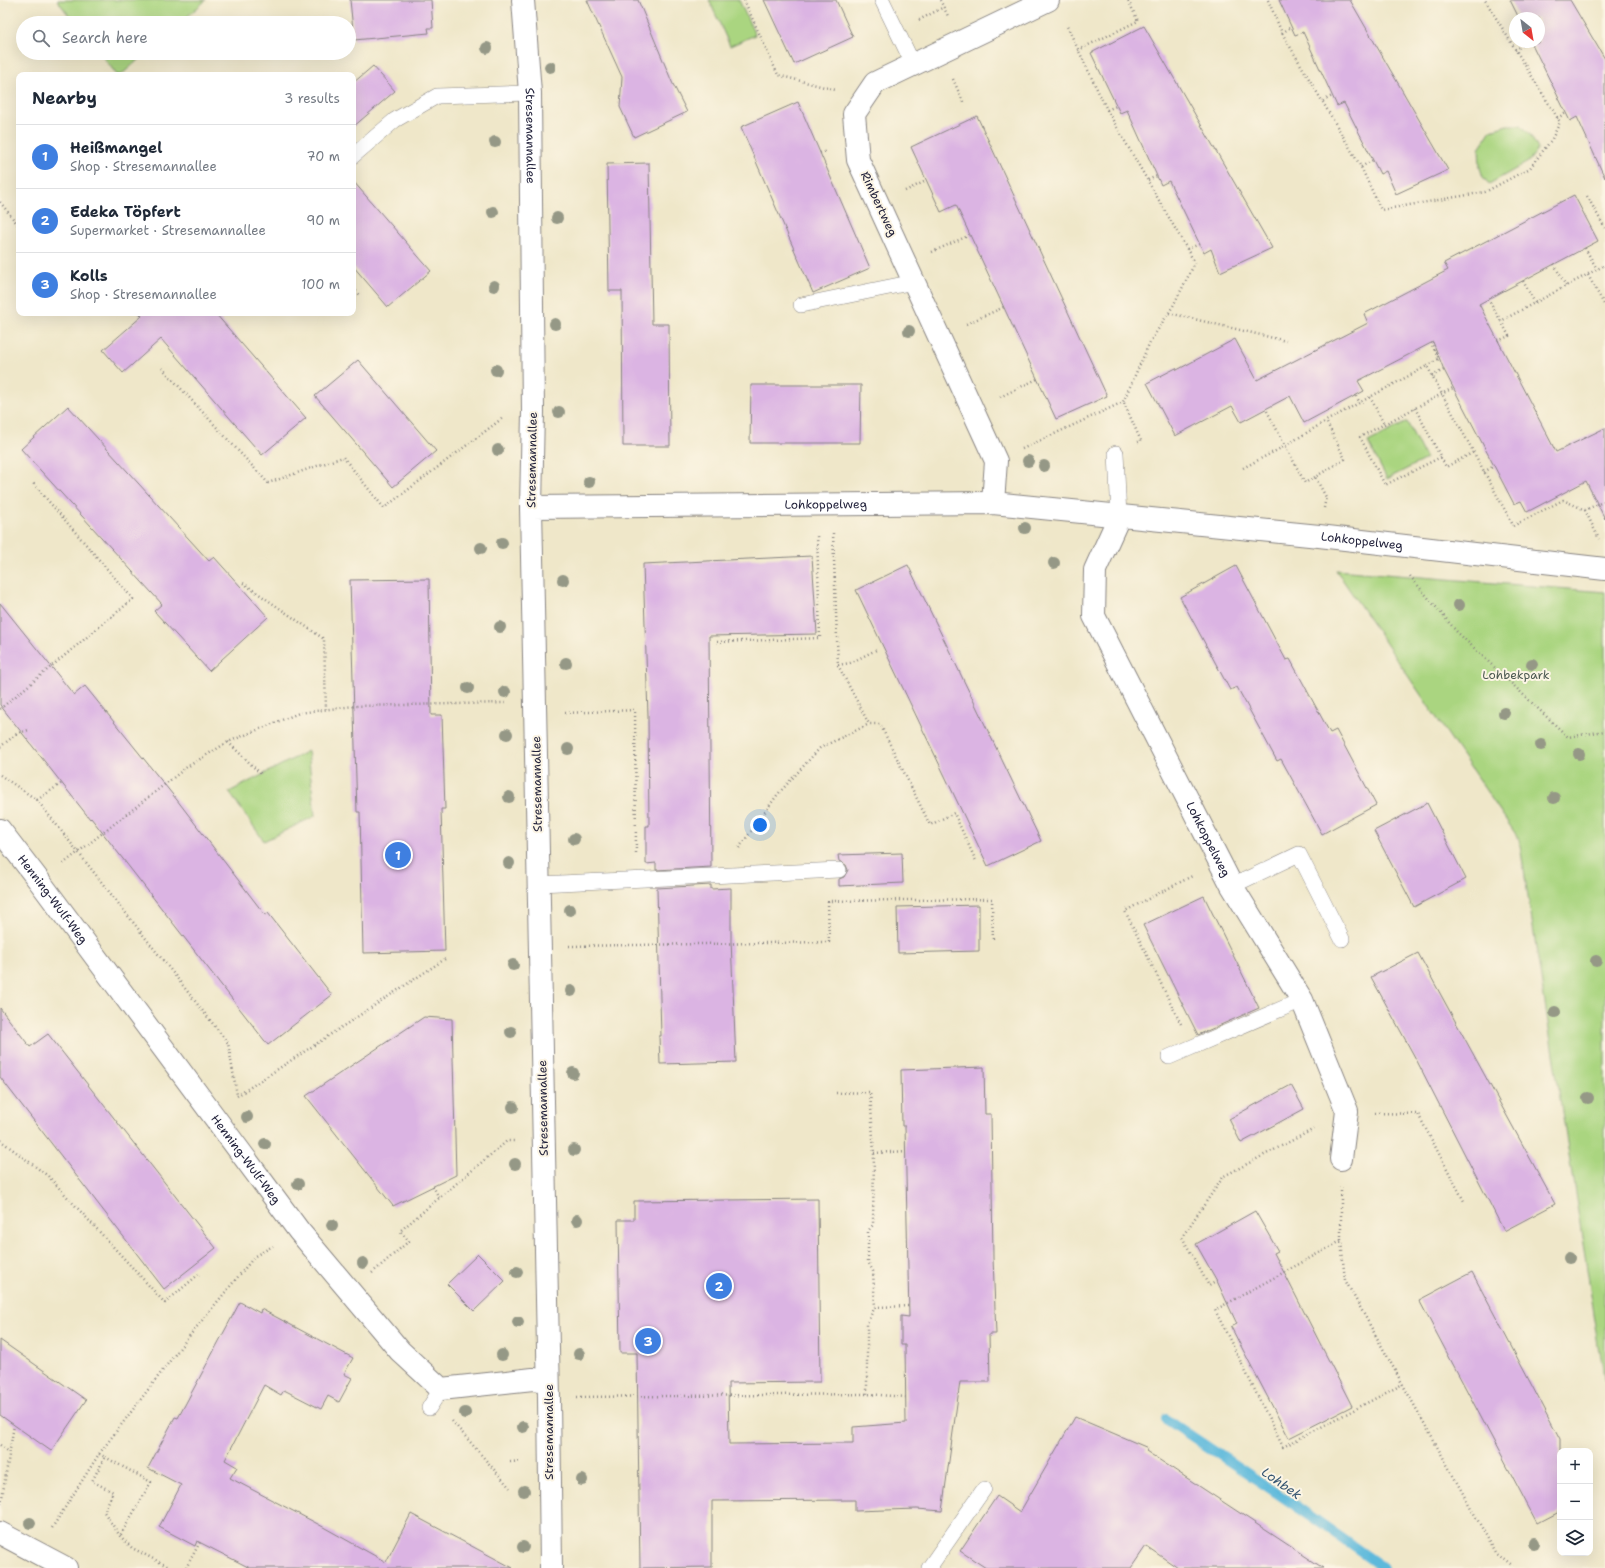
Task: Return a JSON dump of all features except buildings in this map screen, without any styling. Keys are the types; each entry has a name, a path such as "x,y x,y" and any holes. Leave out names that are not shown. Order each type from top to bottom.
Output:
{"street":[{"name":"Stresemannallee","path":"523,0 530,93 533,412 531,507 549,1389 551,1568"},
{"name":"Rimbertweg","path":"993,503 996,461 858,160 854,114 875,83 1048,0"},
{"name":"Lohkoppelweg","path":"531,507 993,503 1119,517 1319,536 1605,569"},
{"name":"Lohkoppelweg","path":"1119,517 1095,570 1094,616 1232,886 1302,1000 1347,1111 1341,1159"},
{"name":"Henning-Wulf-Weg","path":"0,830 299,1231 400,1351 441,1389"},
{"path":"441,1389 533,1379 549,1389"},
{"path":"0,1533 66,1568"}],"lane":[{"path":"882,0 913,64"},
{"path":"356,153 395,120 437,96 530,93"},
{"path":"801,305 910,273"},
{"path":"1116,453 1119,517"},
{"path":"1232,886 1299,854 1342,938"},
{"path":"539,884 839,870"},
{"path":"1169,1057 1302,1000"},
{"path":"429,1408 441,1389"},
{"path":"929,1568 984,1489"}],"path":[{"path":"744,0 778,75 865,97"},
{"path":"1078,50 1138,21 1128,0"},
{"path":"1268,0 1282,33 1361,167 1381,210 1485,192 1520,175 1530,168 1552,139 1560,122 1485,0"},
{"path":"918,20 944,7"},
{"path":"996,461 1124,402 1150,342 1169,313 1195,263 1188,248 1107,110 1065,21"},
{"path":"1282,33 1292,27"},
{"path":"1323,101 1332,96"},
{"path":"1107,110 1116,106"},
{"path":"1557,118 1566,113"},
{"path":"1361,167 1373,160"},
{"path":"1148,180 1157,176"},
{"path":"1587,196 1605,228"},
{"path":"1,204 16,222"},
{"path":"910,273 970,235"},
{"path":"1188,248 1200,244"},
{"path":"1585,248 1598,269"},
{"path":"1554,264 1566,286"},
{"path":"1501,321 1605,265"},
{"path":"1588,275 1605,306"},
{"path":"1522,281 1535,303"},
{"path":"356,291 361,296"},
{"path":"1488,299 1509,336 1498,341"},
{"path":"939,337 1004,307"},
{"path":"1169,313 1286,341"},
{"path":"1243,468 1439,359 1431,343"},
{"path":"1427,366 1513,525 1509,559"},
{"path":"162,368 268,483 343,457 384,508 509,413 533,412"},
{"path":"1432,376 1444,370"},
{"path":"972,409 1037,379"},
{"path":"1441,456 1385,485 1360,436 1453,388"},
{"path":"1356,396 1360,403"},
{"path":"1370,397 1384,424"},
{"path":"1415,408 1446,467 1474,452"},
{"path":"1267,411 1305,483 1345,459 1326,421"},
{"path":"1484,472 1494,466"},
{"path":"1315,477 1326,497 1319,536"},
{"path":"0,709 132,599 32,482"},
{"path":"1513,525 1563,500 1585,510 1605,501"},
{"path":"717,642 820,638 824,504"},
{"path":"824,504 838,665 869,724"},
{"path":"1398,546 1411,577 1457,632 1568,737 1605,731"},
{"path":"243,583 324,639 326,709"},
{"path":"838,665 850,662 876,650"},
{"path":"40,882 187,767 228,742 299,713 354,706 635,710 637,880"},
{"path":"732,875 736,852 778,794 820,748 869,724 880,724 930,825 954,813 976,861"},
{"path":"0,747 18,733 29,730"},
{"path":"228,742 261,774"},
{"path":"0,775 37,800 77,853 228,1043 237,1095"},
{"path":"37,800 62,783"},
{"path":"1169,1057 1185,1032 1125,911 1220,862"},
{"path":"540,946 828,942 828,901 992,899 993,942"},
{"path":"213,1115 237,1095 445,959"},
{"path":"836,1093 870,1092 874,1153 873,1225 868,1231 868,1262 873,1271 875,1307 867,1323 867,1394"},
{"path":"1217,1282 1209,1286 1182,1237 1224,1176 1347,1111 1418,1114 1464,1201"},
{"path":"0,1140 48,1176 165,1303 199,1274"},
{"path":"350,1291 409,1241 400,1231 506,1141 544,1141"},
{"path":"874,1153 906,1150"},
{"path":"1341,1159 1341,1241 1346,1280 1497,1555 1513,1568"},
{"path":"433,1186 439,1198"},
{"path":"36,1552 99,1454 186,1340 255,1256 299,1231"},
{"path":"1341,1241 1215,1310 1283,1447 1403,1384"},
{"path":"875,1307 909,1306"},
{"path":"441,1389 440,1407 510,1488"},
{"path":"549,1389 867,1394 906,1397"},
{"path":"0,1510 14,1425"},
{"path":"0,1445 10,1453"},
{"path":"99,1454 151,1482 120,1536"},
{"path":"105,1457 92,1481 114,1492 104,1512 120,1536 132,1548 171,1568"},
{"path":"186,1568 200,1542"}],"green space":[{"path":"57,0 206,0 188,16 70,16"},
{"path":"709,0 739,0 755,35 730,46"},
{"path":"105,60 138,60 124,72 115,72"},
{"path":"1507,125 1521,125 1529,133 1538,149 1528,162 1489,184 1483,177 1480,168 1479,148 1491,130"},
{"path":"1407,422 1426,459 1387,479 1368,442"},
{"name":"Lohbekpark","path":"1336,570 1605,592 1605,1383 1519,839"},
{"path":"308,751 315,816 264,841 229,792"}],"waterway":[{"name":"Lohbek","path":"1166,1419 1299,1508 1384,1568"}],"place":[{"name":"Heißmangel","path":"398,855"},
{"name":"Edeka Töpfert","path":"719,1286"},
{"name":"Kolls","path":"648,1341"}]}
